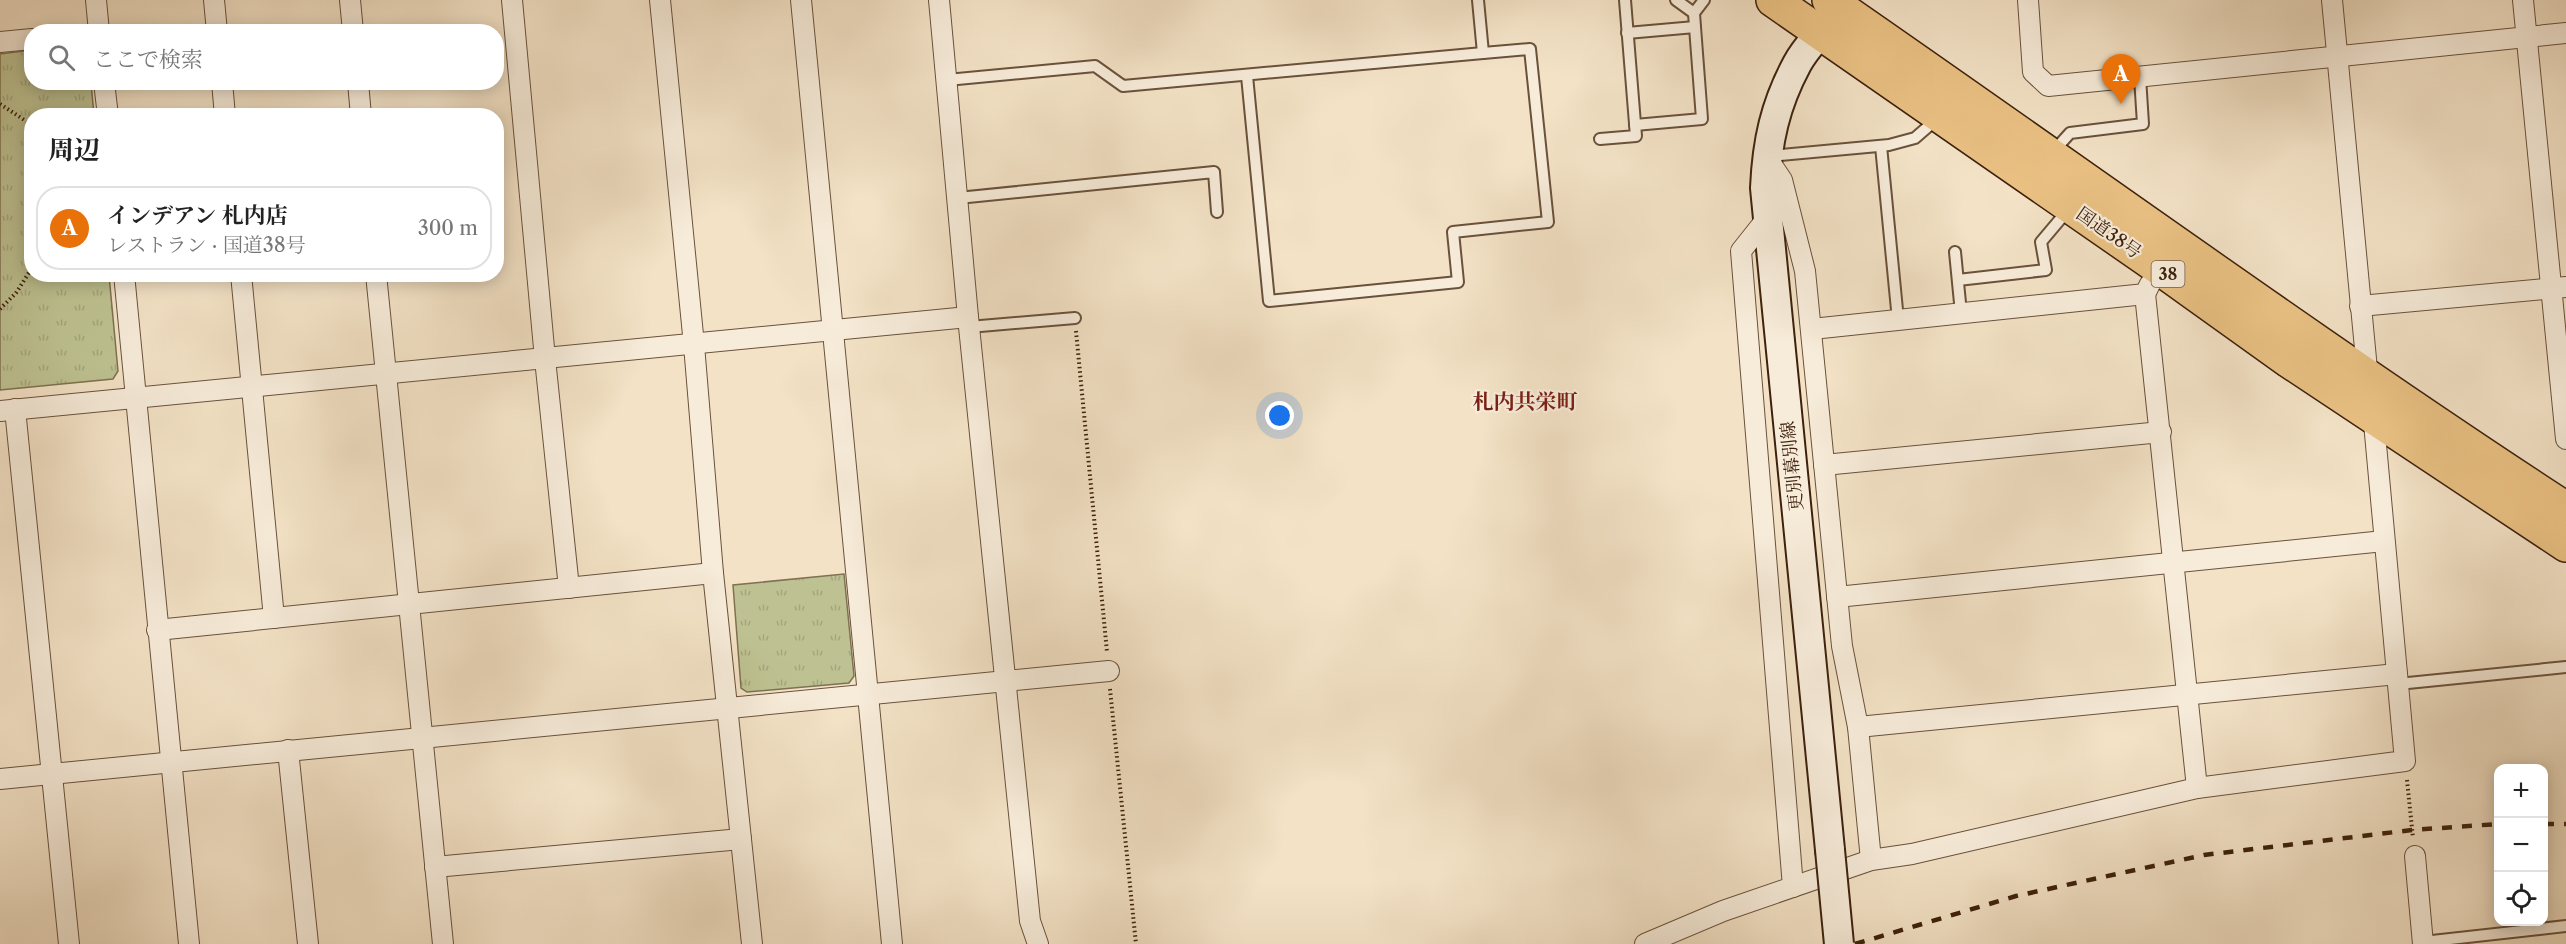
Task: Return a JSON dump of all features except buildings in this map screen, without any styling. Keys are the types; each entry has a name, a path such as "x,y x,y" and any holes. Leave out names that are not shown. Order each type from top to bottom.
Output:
{"highway":[{"name":"国道38号","path":"1773,0 2160,268 2289,361 2566,544"},
{"name":"国道38号","path":"1838,3 2050,155 2160,268 2306,332 2367,377 2566,509"}],"main road":[{"name":"更別幕別線","path":"1838,3 1821,33 1798,63 1773,119 1766,156 1765,188 1839,944"}],"street":[{"path":"96,0 98,24"},
{"path":"214,0 216,24"},
{"path":"350,0 352,24"},
{"path":"512,0 569,588"},
{"path":"660,0 694,345 713,573 729,707 752,944"},
{"path":"801,0 892,944"},
{"path":"939,0 1004,680 1030,921 1038,944"},
{"path":"2028,0 2033,72 2048,86 2566,33"},
{"path":"1645,944 1723,911 1871,860 1912,854 2197,788 2405,761 2332,0"},
{"path":"2523,0 2558,288 2566,439"},
{"path":"0,42 24,40"},
{"path":"105,90 107,108"},
{"path":"223,90 224,108"},
{"path":"359,90 360,108"},
{"path":"1766,156 1782,180 1805,271 1842,646 1857,727 1871,860"},
{"path":"1768,217 1741,251 1793,886"},
{"path":"1812,329 1961,313 2160,268 2161,432 2197,788"},
{"path":"125,282 189,944"},
{"path":"242,282 274,618"},
{"path":"377,282 442,944"},
{"path":"2360,306 2558,288"},
{"path":"69,944 52,774 8,410 832,330 969,322"},
{"path":"1824,465 2161,432"},
{"path":"1837,597 2384,541"},
{"path":"157,630 713,573"},
{"path":"0,779 1109,671"},
{"path":"1857,727 2187,694 2397,679"},
{"path":"288,750 308,944"},
{"path":"435,867 741,838"},
{"path":"2415,856 2423,943"}],"lane":[{"path":"1478,0 1483,53"},
{"path":"1600,139 1636,136 1625,0"},
{"path":"1676,0 1694,13"},
{"path":"1635,125 1702,119 1694,13 1704,0"},
{"path":"1628,33 1695,27"},
{"path":"947,80 1095,66 1123,86 1530,49 1548,222 1453,232 1458,282 1269,301 1247,76"},
{"path":"2050,155 2070,133 2143,124 2140,77"},
{"path":"1766,156 1881,146 1915,138 1940,116"},
{"path":"1881,146 1898,320"},
{"path":"958,198 1214,172 1217,212"},
{"path":"1958,280 2046,270 2041,242 2071,206"},
{"path":"1955,252 1961,313"},
{"path":"969,322 1075,318"},
{"path":"2397,679 2566,667"},
{"path":"2423,943 2566,926"}],"path":[{"path":"0,104 24,118"},
{"path":"0,309 16,293 24,280"},
{"path":"1075,318 1136,944"},
{"path":"2405,761 2415,856"}],"green space":[{"path":"24,51 24,90 92,90 93,108 24,108 24,282 110,282 118,371 113,379 0,390 0,54"},
{"path":"844,574 854,676 849,683 747,692 741,688 733,585"}],"railway":[{"path":"1855,944 2016,896 2204,855 2412,830 2494,824"},
{"path":"2548,824 2566,824"}],"place":[{"name":"インデアン 札内店","path":"2121,104"}],"district":[{"name":"札内共栄町","path":"1525,401"}]}
